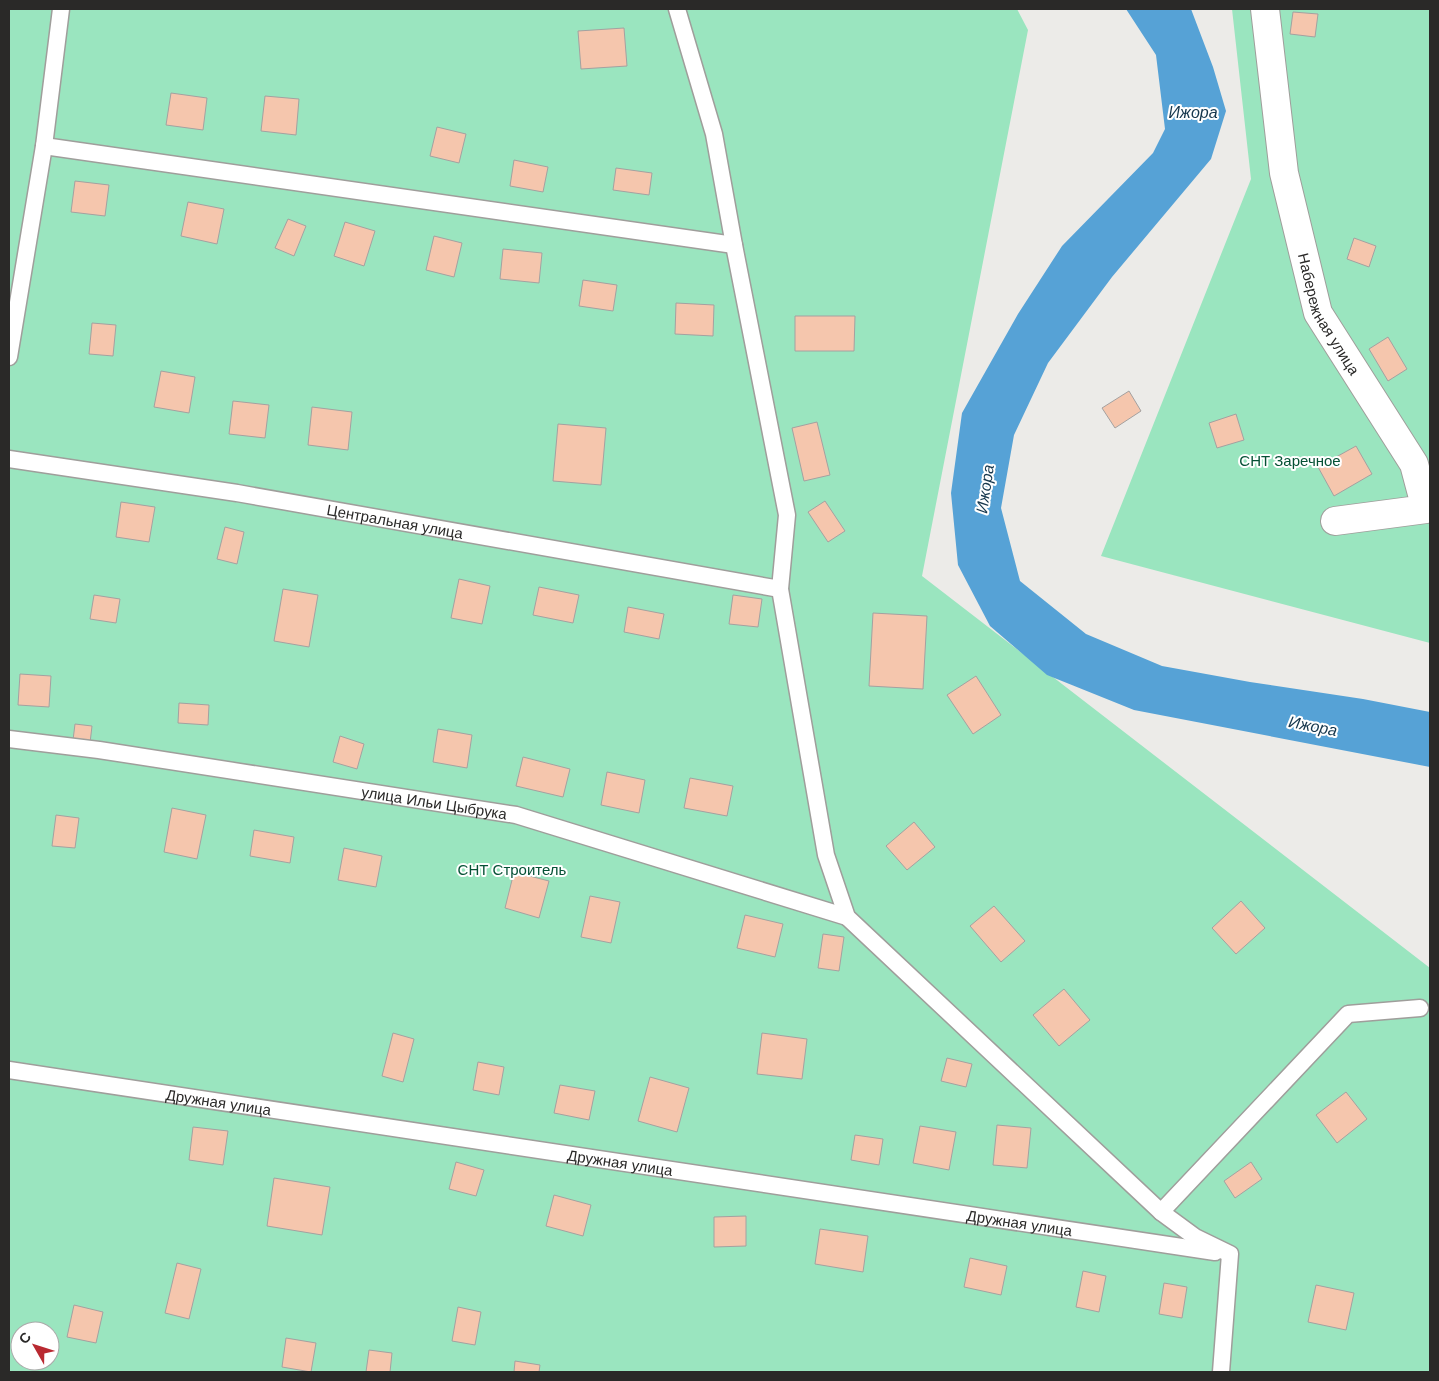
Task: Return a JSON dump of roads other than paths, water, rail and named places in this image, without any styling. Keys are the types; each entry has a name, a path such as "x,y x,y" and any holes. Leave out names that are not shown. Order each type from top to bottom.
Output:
{"street":[{"name":"Набережная улица","path":"1265,9 1284,173 1318,313 1414,464 1426,509 1335,521"}],"lane":[{"path":"9,357 44,146 61,9"},
{"path":"677,9 714,134 787,514 780,589 826,855 848,916 1161,1212 1195,1237 1230,1254 1221,1372"},
{"path":"44,146 734,245"},
{"name":"Центральная улица","path":"9,459 237,492 780,589"},
{"name":"улица Ильи Цыбрука","path":"9,739 99,750 516,815 848,916"},
{"path":"1161,1212 1348,1014 1420,1008"},
{"name":"Дружная улица","path":"9,1070 1230,1254"}],"water":[{"name":"Ижора","path":"1126,9 1191,9 1213,67 1226,111 1211,159 1112,277 1048,363 1014,435 1001,508 1020,581 1086,634 1162,666 1430,712 1430,767 1134,710 1047,675 990,626 958,565 951,493 962,413 1018,314 1062,246 1153,153 1165,129 1156,55"}],"park label":[{"name":"СНТ Заречное","path":"1290,460"},
{"name":"СНТ Строитель","path":"512,869"}]}
